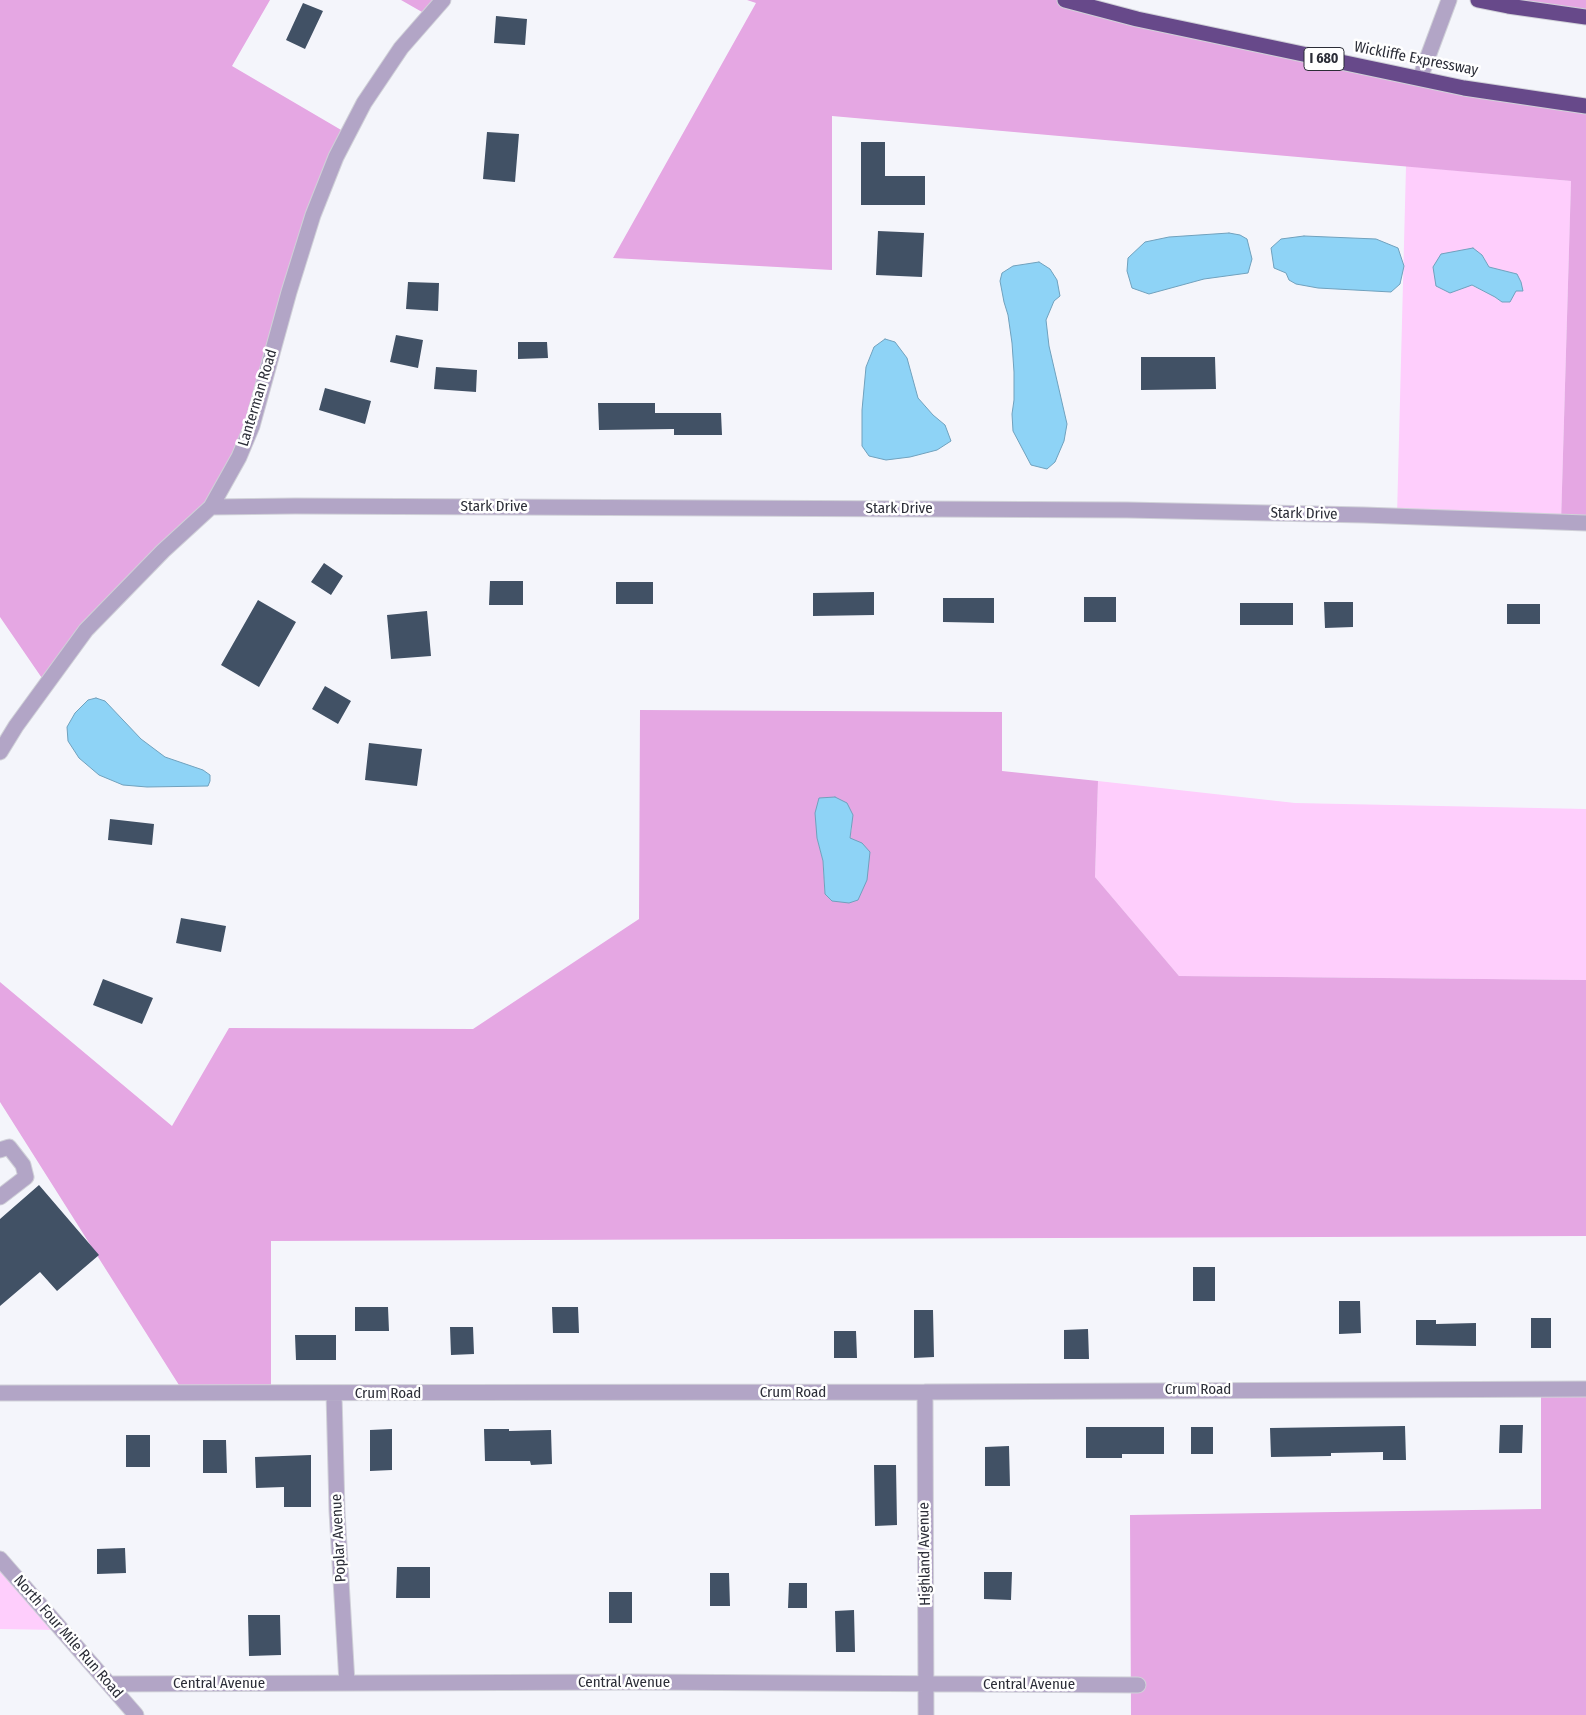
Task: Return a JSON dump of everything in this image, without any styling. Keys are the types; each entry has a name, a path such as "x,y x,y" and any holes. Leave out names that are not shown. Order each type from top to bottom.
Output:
{"highway":[{"name":"Wickliffe Expressway","path":"1065,0 1137,19 1464,88 1586,106"},
{"path":"1478,0 1586,17"}],"street":[{"name":"Lanterman Road","path":"0,752 16,726 86,630 163,551 211,507 239,457 252,426 289,292 313,215 336,157 364,103 401,48 443,0"},
{"path":"1420,78 1449,0"},
{"name":"Stark Drive","path":"211,507 1127,510 1364,515 1586,523"},
{"path":"0,1150 9,1147 23,1165 26,1177 0,1197"},
{"name":"Crum Road","path":"0,1393 334,1394 1586,1389"},
{"name":"Highland Avenue","path":"926,1392 926,1715"},
{"name":"Poplar Avenue","path":"334,1394 337,1510 347,1683"},
{"name":"North Four Mile Run Road","path":"0,1559 136,1715"},
{"name":"Central Avenue","path":"109,1684 635,1682 1138,1685"}],"shaded area":[{"path":"0,0 270,0 232,66 348,134 336,157 252,426 211,507 163,551 46,684 0,617"},
{"path":"401,0 443,0 429,16"},
{"path":"747,0 1065,0 1586,106 1586,523 1561,522 1571,181 832,116 832,270 613,258 756,3"},
{"path":"1478,0 1586,0 1586,17"},
{"path":"1406,166 1571,181 1561,522 1397,516","holes":["1482,255 1489,267 1517,274 1522,291 1516,291 1502,302 1471,285"]},
{"path":"640,710 1002,712 1002,771 1098,781 1095,877 1179,976 1586,980 1586,1236 271,1241 271,1394 184,1393 0,1102 0,982 172,1126 229,1028 473,1029 639,919","holes":["852,826 850,838 825,894 823,861 817,838"]},
{"path":"1098,781 1295,803 1586,809 1586,980 1179,976 1095,877"},
{"path":"1541,1389 1586,1389 1586,1715 1131,1715 1130,1515 1541,1509"},
{"path":"0,1559 60,1630 0,1629"}],"water":[{"path":"1229,233 1240,235 1247,239 1252,259 1248,273 1204,279 1149,294 1132,288 1127,271 1128,258 1145,242 1169,237"},
{"path":"1304,236 1376,239 1398,248 1404,266 1400,284 1391,292 1318,288 1296,284 1289,280 1286,273 1274,268 1271,248 1281,239"},
{"path":"1473,248 1482,255 1489,267 1517,274 1523,291 1516,291 1510,302 1502,302 1472,285 1450,293 1436,286 1433,267 1441,254"},
{"path":"1039,262 1050,269 1057,280 1060,296 1054,301 1046,320 1049,346 1067,424 1064,441 1055,462 1047,469 1031,465 1013,431 1014,372 1012,343 1000,281 1002,273 1013,266"},
{"path":"885,339 895,342 907,358 918,398 945,425 951,441 937,450 910,457 886,460 869,456 862,446 862,410 866,367 874,347"},
{"path":"96,698 105,701 141,739 165,757 203,770 210,775 208,786 147,787 123,785 99,775 79,758 68,741 67,727 75,713 88,700"},
{"path":"835,797 847,803 853,815 850,838 862,843 870,852 867,880 858,900 849,903 832,901 825,894 823,861 817,838 815,813 819,798"}],"building":[{"path":"303,3 323,11 305,49 286,40"},
{"path":"496,16 527,19 525,45 494,43"},
{"path":"487,132 519,134 515,182 483,179"},
{"path":"861,142 885,142 885,176 925,176 925,205 861,205"},
{"path":"878,231 924,233 922,277 876,275"},
{"path":"408,282 439,283 438,311 406,309"},
{"path":"396,335 423,340 418,368 390,362"},
{"path":"518,342 547,342 548,358 518,359"},
{"path":"1141,357 1215,357 1216,389 1141,390"},
{"path":"436,367 477,370 476,392 434,389"},
{"path":"325,388 371,401 365,424 319,410"},
{"path":"598,403 655,403 655,413 721,413 722,435 674,435 674,429 599,430"},
{"path":"324,563 343,576 331,595 311,582"},
{"path":"490,581 523,581 523,605 489,605"},
{"path":"616,582 653,582 653,604 616,604"},
{"path":"874,592 874,615 813,616 813,593"},
{"path":"1084,597 1116,597 1116,622 1084,622"},
{"path":"943,598 994,598 994,623 943,622"},
{"path":"258,600 296,622 259,687 221,665"},
{"path":"1324,602 1353,602 1353,627 1325,628"},
{"path":"1240,603 1293,603 1293,625 1240,625"},
{"path":"1507,604 1540,604 1540,624 1507,624"},
{"path":"427,611 431,656 391,659 387,615"},
{"path":"325,686 351,701 338,724 312,709"},
{"path":"369,743 422,749 417,786 365,780"},
{"path":"110,819 154,824 152,845 108,840"},
{"path":"181,918 226,926 221,952 176,943"},
{"path":"103,979 153,998 142,1024 93,1005"},
{"path":"39,1185 99,1255 57,1291 40,1272 0,1306 0,1219"},
{"path":"1193,1267 1215,1267 1215,1301 1193,1301"},
{"path":"1339,1301 1360,1301 1361,1333 1339,1334"},
{"path":"355,1307 388,1307 389,1331 355,1331"},
{"path":"552,1307 578,1307 579,1333 553,1333"},
{"path":"914,1310 933,1310 934,1357 914,1358"},
{"path":"1531,1318 1551,1318 1551,1348 1531,1348"},
{"path":"1416,1320 1436,1320 1436,1324 1476,1323 1476,1346 1416,1345"},
{"path":"450,1327 473,1327 474,1354 451,1355"},
{"path":"1088,1329 1089,1359 1064,1359 1064,1330"},
{"path":"834,1331 856,1331 857,1358 834,1358"},
{"path":"295,1335 336,1335 336,1360 296,1360"},
{"path":"1500,1425 1523,1425 1522,1453 1499,1453"},
{"path":"1405,1426 1406,1460 1383,1460 1383,1452 1331,1453 1331,1456 1271,1457 1270,1428"},
{"path":"1086,1427 1164,1427 1164,1454 1122,1454 1122,1458 1086,1458"},
{"path":"1191,1427 1213,1427 1213,1454 1191,1454"},
{"path":"392,1429 392,1470 370,1471 370,1430"},
{"path":"484,1429 509,1429 509,1431 551,1430 552,1464 531,1465 530,1461 485,1461"},
{"path":"126,1435 150,1435 150,1467 126,1467"},
{"path":"203,1440 226,1440 227,1473 203,1473"},
{"path":"1009,1446 1010,1486 985,1486 985,1447"},
{"path":"311,1455 311,1507 284,1507 284,1487 256,1488 255,1457"},
{"path":"874,1465 896,1465 897,1525 875,1526"},
{"path":"125,1548 126,1573 97,1574 97,1549"},
{"path":"397,1567 430,1567 430,1598 396,1598"},
{"path":"984,1572 1012,1572 1011,1600 984,1599"},
{"path":"710,1573 729,1573 730,1606 710,1606"},
{"path":"789,1583 807,1583 807,1608 788,1608"},
{"path":"609,1592 632,1592 632,1623 609,1623"},
{"path":"854,1610 855,1652 836,1652 835,1611"},
{"path":"248,1615 280,1615 281,1655 249,1656"}]}
